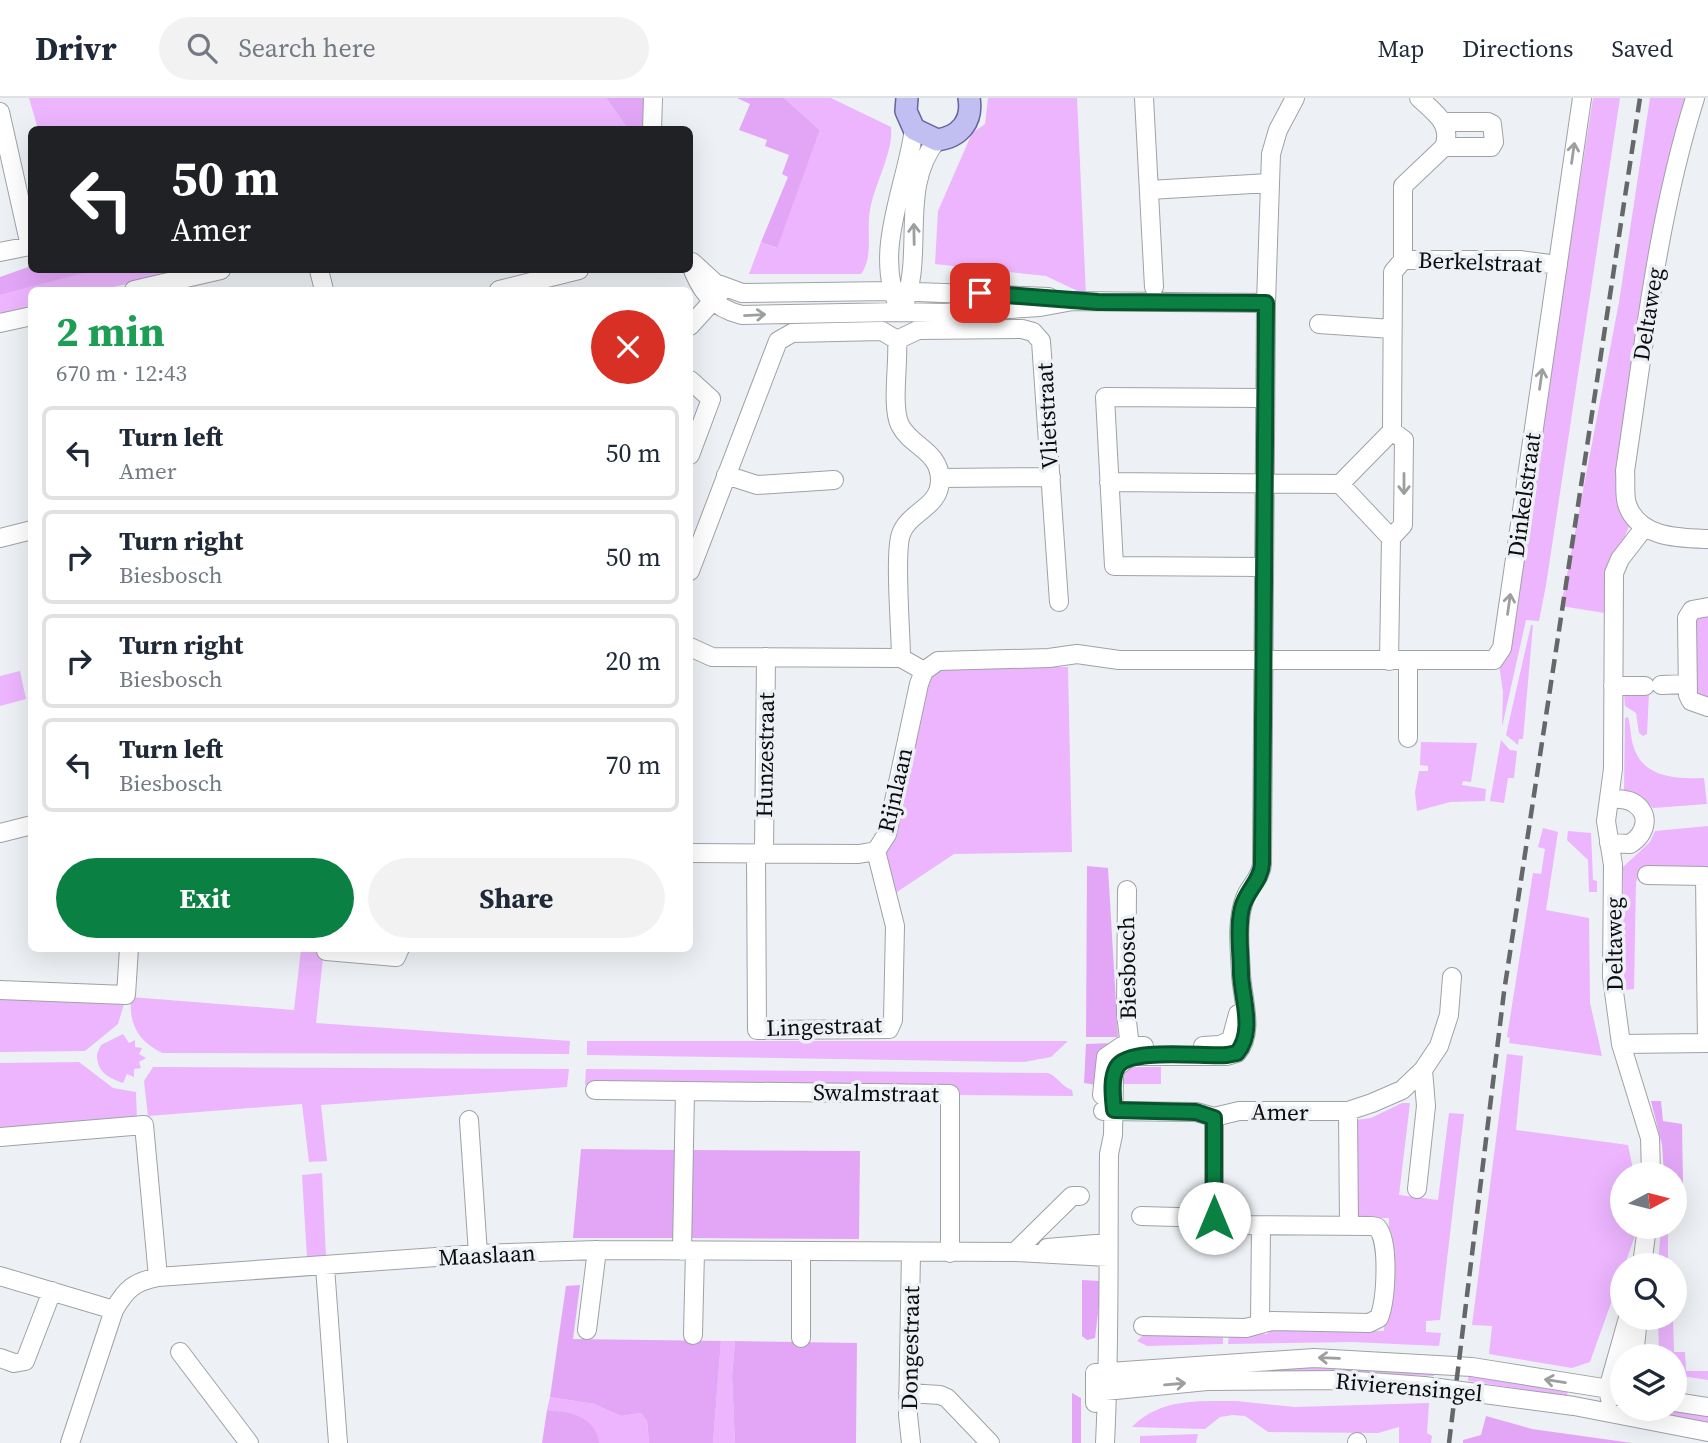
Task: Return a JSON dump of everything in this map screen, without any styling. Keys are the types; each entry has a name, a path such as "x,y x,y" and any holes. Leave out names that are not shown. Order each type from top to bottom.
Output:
{"main road":[{"path":"905,109 937,140 956,134 964,127 971,109 969,98"}],"street":[{"path":"652,126 653,98"},
{"path":"1144,98 1154,287"},
{"path":"693,648 712,657 901,658 924,671 938,661 954,658 1049,658 1077,654 1110,659 1263,660 1269,183 1271,154 1278,130 1295,98"},
{"path":"1419,98 1444,122 1447,139 1444,147 1491,146 1495,135 1492,124 1444,122"},
{"name":"Dinkelstraat","path":"1263,660 1486,662 1494,660 1502,648 1582,98"},
{"name":"Deltaweg","path":"1651,1162 1650,1138 1645,1114 1622,1044 1612,977 1613,865 1606,821 1610,798 1614,686 1614,573 1620,559 1644,528 1627,504 1625,471 1663,222 1675,163 1695,98"},
{"path":"901,312 890,291 891,233 905,109"},
{"path":"0,112 28,237"},
{"path":"901,312 911,292 917,187 925,159 937,140"},
{"name":"Berkelstraat","path":"1389,660 1391,538 1403,525 1405,489 1404,440 1392,431 1393,272 1403,260 1403,186 1444,147"},
{"path":"1149,190 1269,183"},
{"path":"0,252 28,246"},
{"name":"Berkelstraat","path":"1403,260 1520,260 1558,265"},
{"path":"693,268 704,294 719,295 890,291 1039,296 1073,300 1266,303"},
{"path":"177,285 212,273"},
{"path":"513,287 569,273"},
{"path":"719,295 729,312 742,315 944,313 1040,307 1073,300"},
{"path":"693,323 719,295"},
{"path":"0,323 28,317"},
{"path":"1319,324 1392,330"},
{"name":"Vlietstraat","path":"897,340 918,330 1022,328 1037,335 1043,348 1059,602"},
{"path":"693,563 778,341 792,333 882,331 897,340 898,420 909,437 932,455 940,478 933,501 911,519 900,539 901,658"},
{"path":"693,383 711,399 693,447"},
{"path":"1264,567 1114,566 1105,397 1265,398"},
{"path":"1340,484 1392,431"},
{"path":"726,475 757,485 834,480"},
{"path":"940,478 1051,477"},
{"path":"1110,482 1340,484 1391,538"},
{"path":"1644,528 1679,538 1708,539"},
{"path":"0,538 28,531"},
{"path":"1708,607 1692,610 1687,618 1687,684 1691,701 1708,707"},
{"name":"Hunzestraat","path":"760,853 766,657"},
{"name":"Biesbosch","path":"1126,890 1126,1013 1130,1051 1226,1043 1235,1035 1241,996 1242,909 1247,894 1261,873 1262,864 1263,660"},
{"path":"1408,661 1408,738"},
{"name":"Rijnlaan","path":"693,853 859,854 876,851 887,834 924,671"},
{"path":"1614,686 1687,684"},
{"path":"1609,844 1630,844 1643,832 1646,822 1641,809 1631,801 1610,798"},
{"path":"0,833 28,826"},
{"name":"Lingestraat","path":"760,853 757,1030 889,1029 893,1020 895,926 876,851"},
{"name":"Deltaweg","path":"1622,1044 1707,1043 1705,876 1647,875"},
{"path":"0,990 126,995 129,952"},
{"path":"338,952 396,957 398,952"},
{"name":"Amer","path":"1108,1110 1196,1112 1214,1118 1239,1111 1348,1111 1402,1090 1423,1069 1439,1046 1449,1015 1452,978"},
{"path":"1097,1443 1108,1258 1108,1110 1114,1075 1130,1051"},
{"path":"1417,1189 1426,1106 1423,1069"},
{"name":"Swalmstraat","path":"596,1090 950,1094 950,1252"},
{"path":"685,1091 693,1335"},
{"path":"1348,1111 1349,1226"},
{"path":"1214,1118 1214,1218"},
{"path":"469,1120 478,1254"},
{"path":"0,1137 144,1125 158,1277"},
{"path":"1015,1252 1072,1196 1080,1196"},
{"path":"1141,1216 1214,1218 1224,1225 1371,1226 1383,1234 1384,1305 1379,1318 1369,1323 1272,1321 1246,1328 1143,1326"},
{"path":"1260,1323 1261,1226"},
{"path":"587,1330 597,1250"},
{"name":"Maaslaan","path":"70,1443 114,1310 124,1292 137,1281 158,1277 478,1254 597,1250 1015,1252 1072,1258 1108,1258"},
{"path":"801,1252 801,1338"},
{"name":"Dongestraat","path":"911,1253 908,1393 911,1443"},
{"path":"325,1267 338,1443"},
{"path":"0,1276 114,1310"},
{"path":"0,1358 13,1363 26,1362 52,1291"},
{"path":"180,1352 249,1443"},
{"name":"Rivierensingel","path":"1102,1373 1314,1358 1472,1367 1610,1397"},
{"name":"Rivierensingel","path":"1101,1392 1207,1381 1342,1380 1471,1391 1610,1398"},
{"path":"1101,1392 1105,1443"},
{"path":"908,1393 947,1398 990,1443"},
{"path":"1687,1404 1708,1407"},
{"name":"Rivierensingel","path":"1678,1421 1708,1432"}],"shaded area":[{"path":"29,98 606,98 626,126 37,126"},
{"path":"606,98 652,98 650,126 626,126"},
{"path":"737,98 784,98 820,130 777,248 761,242 788,177 782,174 789,155 765,146 767,140 739,130 750,104"},
{"path":"784,98 831,98 891,127 890,147 872,200 869,252 861,274 749,274 761,242 776,248 820,130"},
{"path":"988,98 1077,98 1086,295 1046,276 935,264 938,211 972,133 985,124"},
{"path":"1593,98 1620,98 1546,585 1539,621 1526,620 1502,727 1503,692 1499,665 1506,654"},
{"path":"1650,98 1691,98 1662,187 1644,279 1616,465 1619,499 1629,526 1616,559 1605,613 1561,606 1619,302"},
{"path":"28,267 28,273 84,273 0,295 0,277"},
{"path":"175,273 113,287 30,287 74,275"},
{"path":"28,287 28,309 0,315 0,295"},
{"path":"1708,613 1708,702 1696,698 1695,617"},
{"path":"1531,625 1523,739 1519,739 1518,745 1506,735"},
{"path":"944,667 1068,667 1072,852 954,854 894,894 886,856 926,680"},
{"path":"20,671 26,699 0,706 0,676"},
{"path":"1649,693 1647,734 1643,736 1639,733 1636,713 1625,706 1624,694"},
{"path":"1628,717 1633,745 1644,764 1672,777 1704,778 1707,804 1653,808 1639,795 1624,791 1625,718"},
{"path":"1501,740 1510,750 1517,751 1514,778 1508,778 1504,803 1490,801"},
{"path":"1421,742 1477,743 1471,782 1463,781 1462,785 1486,789 1485,801 1450,802 1417,811 1415,792 1419,771 1428,771 1428,766 1420,765"},
{"path":"1708,826 1708,868 1640,873 1636,882 1634,989 1624,990 1623,867 1650,842 1655,831"},
{"path":"1543,828 1558,832 1546,910 1589,918 1590,1003 1602,1056 1509,1043 1510,1038 1507,1037 1533,873 1541,874 1545,849 1538,847"},
{"path":"1568,831 1591,833 1593,880 1597,881 1597,892 1589,892 1588,860 1567,840"},
{"path":"1087,866 1108,868 1118,1037 1086,1037"},
{"path":"301,952 324,952 316,1023 570,1041 569,1054 162,1053 146,1043 136,1030 131,1015 131,997 294,1010"},
{"path":"0,996 124,1004 118,1024 85,1051 0,1052"},
{"path":"123,1034 129,1043 135,1040 135,1047 142,1048 139,1054 146,1058 139,1062 141,1068 134,1069 134,1077 127,1074 123,1083 101,1070 97,1054 101,1045"},
{"path":"587,1041 1068,1041 1051,1057 1024,1062 587,1055"},
{"path":"1112,1043 1097,1085 1084,1083 1086,1044"},
{"path":"1507,1054 1523,1056 1516,1130 1628,1145 1632,1162 1610,1162 1610,1239 1634,1239 1629,1253 1610,1253 1610,1306 1590,1362 1572,1368 1489,1354 1492,1326 1472,1325"},
{"path":"79,1062 113,1088 136,1092 137,1121 0,1133 0,1063"},
{"path":"153,1067 569,1069 567,1087 321,1105 327,1161 309,1162 302,1104 148,1116 144,1081"},
{"path":"1128,1067 1161,1067 1161,1084 1122,1084"},
{"path":"586,1069 1048,1073 1072,1090 1073,1096 956,1095 931,1084 585,1085"},
{"path":"1651,1101 1661,1101 1663,1121 1682,1124 1683,1162 1663,1162 1662,1145"},
{"path":"1402,1103 1410,1103 1399,1195 1438,1200 1449,1113 1464,1114 1440,1320 1426,1321 1426,1332 1441,1333 1439,1346 1353,1342 1228,1344 1229,1335 1267,1334 1273,1327 1384,1331 1389,1218 1357,1218 1356,1120 1371,1118"},
{"path":"581,1149 677,1150 675,1238 573,1238"},
{"path":"692,1150 860,1151 859,1239 691,1238"},
{"path":"322,1173 326,1257 307,1258 302,1175"},
{"path":"1660,1239 1668,1239 1668,1253 1659,1253"},
{"path":"1082,1280 1099,1281 1101,1289 1095,1338 1087,1340 1082,1336"},
{"path":"580,1285 573,1339 721,1341 713,1443 649,1443 647,1421 641,1413 621,1416 594,1404 550,1397 566,1286"},
{"path":"1658,1330 1673,1330 1674,1344 1659,1344"},
{"path":"1143,1335 1223,1335 1223,1344 1147,1346 1137,1341"},
{"path":"721,1341 735,1341 732,1377 735,1443 713,1443"},
{"path":"735,1341 857,1343 856,1443 735,1443 732,1377"},
{"path":"1335,1366 1435,1370 1434,1376 1351,1373 1195,1377 1223,1369"},
{"path":"1687,1371 1708,1371 1708,1380 1687,1377"},
{"path":"1469,1373 1568,1391 1567,1396 1468,1381"},
{"path":"1072,1393 1081,1398 1081,1443 1072,1443"},
{"path":"550,1397 594,1404 621,1416 641,1413 647,1421 649,1443 600,1443 597,1434 587,1422 564,1412 547,1410"},
{"path":"1236,1401 1294,1407 1429,1403 1427,1433 1432,1436 1431,1443 1399,1443 1399,1427 1378,1433 1268,1432 1245,1416 1233,1415 1220,1417 1205,1429 1132,1427 1167,1406"},
{"path":"547,1410 581,1417 593,1427 600,1443 542,1443"},
{"path":"1687,1412 1708,1414 1708,1422 1669,1421 1687,1421"},
{"path":"1486,1416 1532,1429 1632,1443 1463,1443 1463,1440 1481,1435"},
{"path":"1198,1434 1196,1443 1140,1443 1140,1436"}],"railway":[{"path":"1449,1443 1504,992 1640,98"}],"route":[{"path":"980,293 1098,302 1266,303 1262,864 1261,873 1247,894 1240,924 1241,996 1246,1019 1245,1038 1237,1053 1227,1055 1131,1056 1124,1059 1114,1075 1114,1110 1196,1112 1214,1118 1214,1218"}]}
